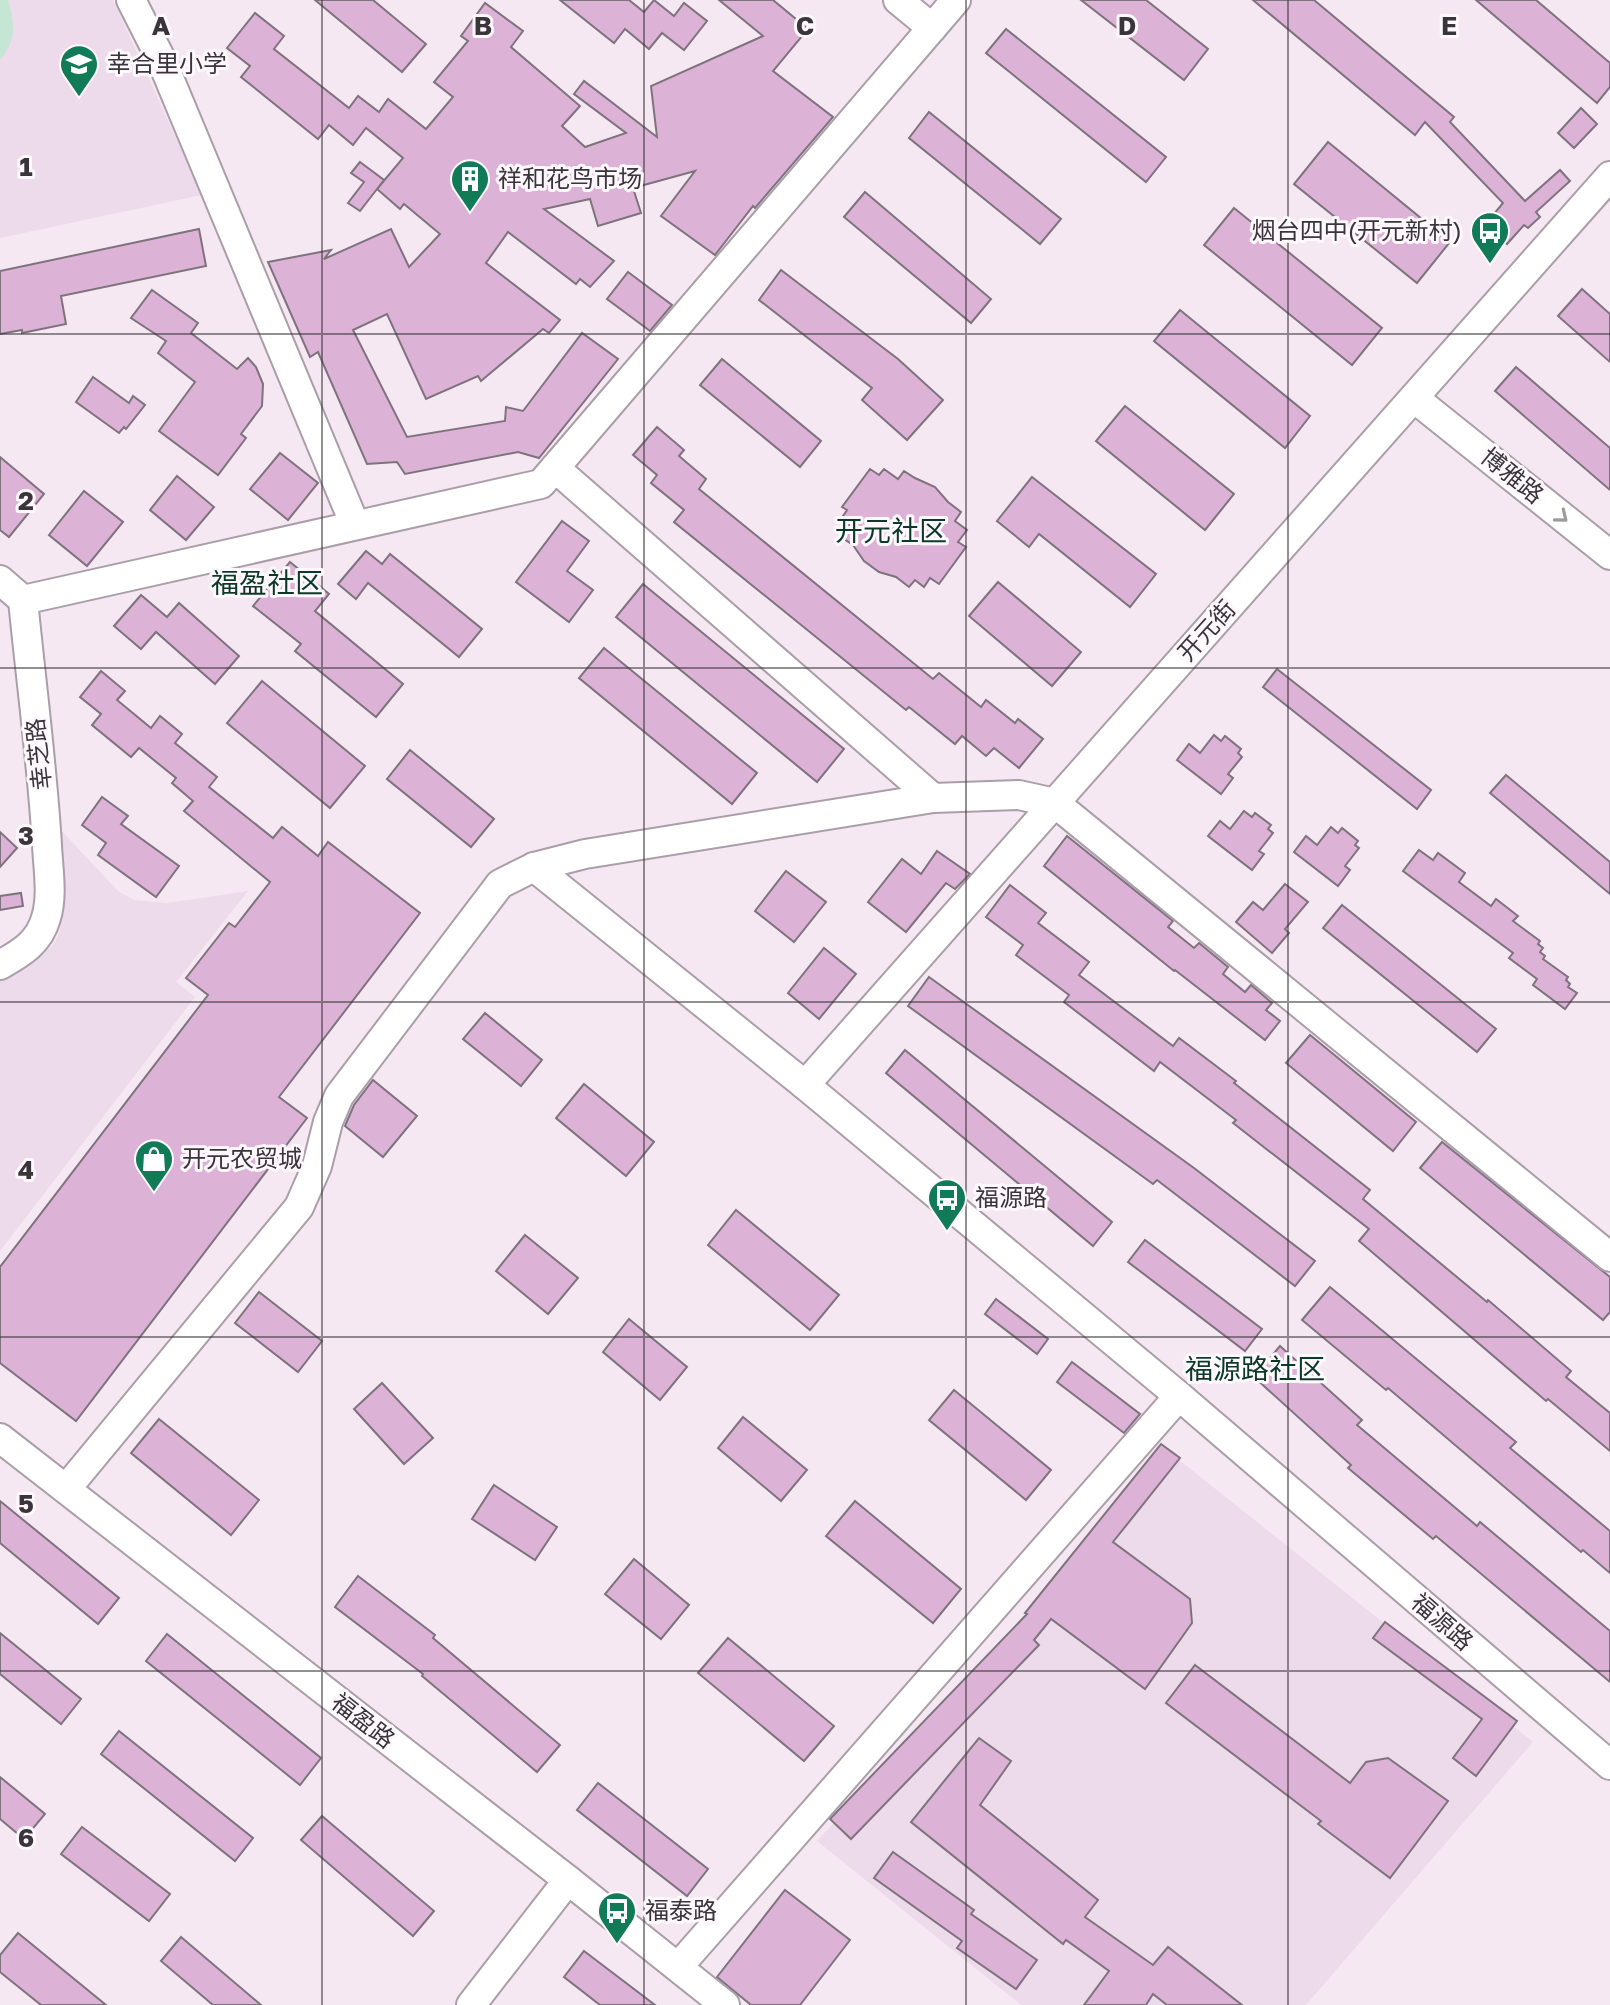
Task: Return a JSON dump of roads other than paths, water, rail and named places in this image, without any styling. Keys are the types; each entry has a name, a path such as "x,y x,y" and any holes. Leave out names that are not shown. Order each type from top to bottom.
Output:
{"street":[{"path":"131,0 167,74 355,525"},
{"path":"898,0 932,28"},
{"path":"0,580 23,600 541,484 956,0"},
{"name":"开元街","path":"805,1085 1610,176"},
{"name":"博雅路","path":"1414,398 1610,555"},
{"path":"555,468 933,798"},
{"name":"幸芝路","path":"0,965 30,946 41,930 48,909 45,804 23,600"},
{"path":"66,1489 299,1207 317,1166 328,1122 339,1096 500,884 534,867 585,854 933,798 1019,795 1055,803 1610,1257"},
{"name":"福源路","path":"534,867 805,1085 1179,1396 1610,1765"},
{"path":"678,1967 1179,1396"},
{"name":"福盈路","path":"0,1438 725,2005"},
{"path":"471,2005 568,1880"}],"place":[{"name":"幸合里小学","path":"79,98"},
{"name":"祥和花鸟市场","path":"470,213"},
{"name":"烟台四中(开元新村)","path":"1490,265"},
{"name":"开元农贸城","path":"154,1193"},
{"name":"福源路","path":"947,1232"},
{"name":"福泰路","path":"617,1945"}],"district":[{"name":"开元社区","path":"891,531"},
{"name":"福盈社区","path":"267,583"},
{"name":"福源路社区","path":"1255,1369"}]}
